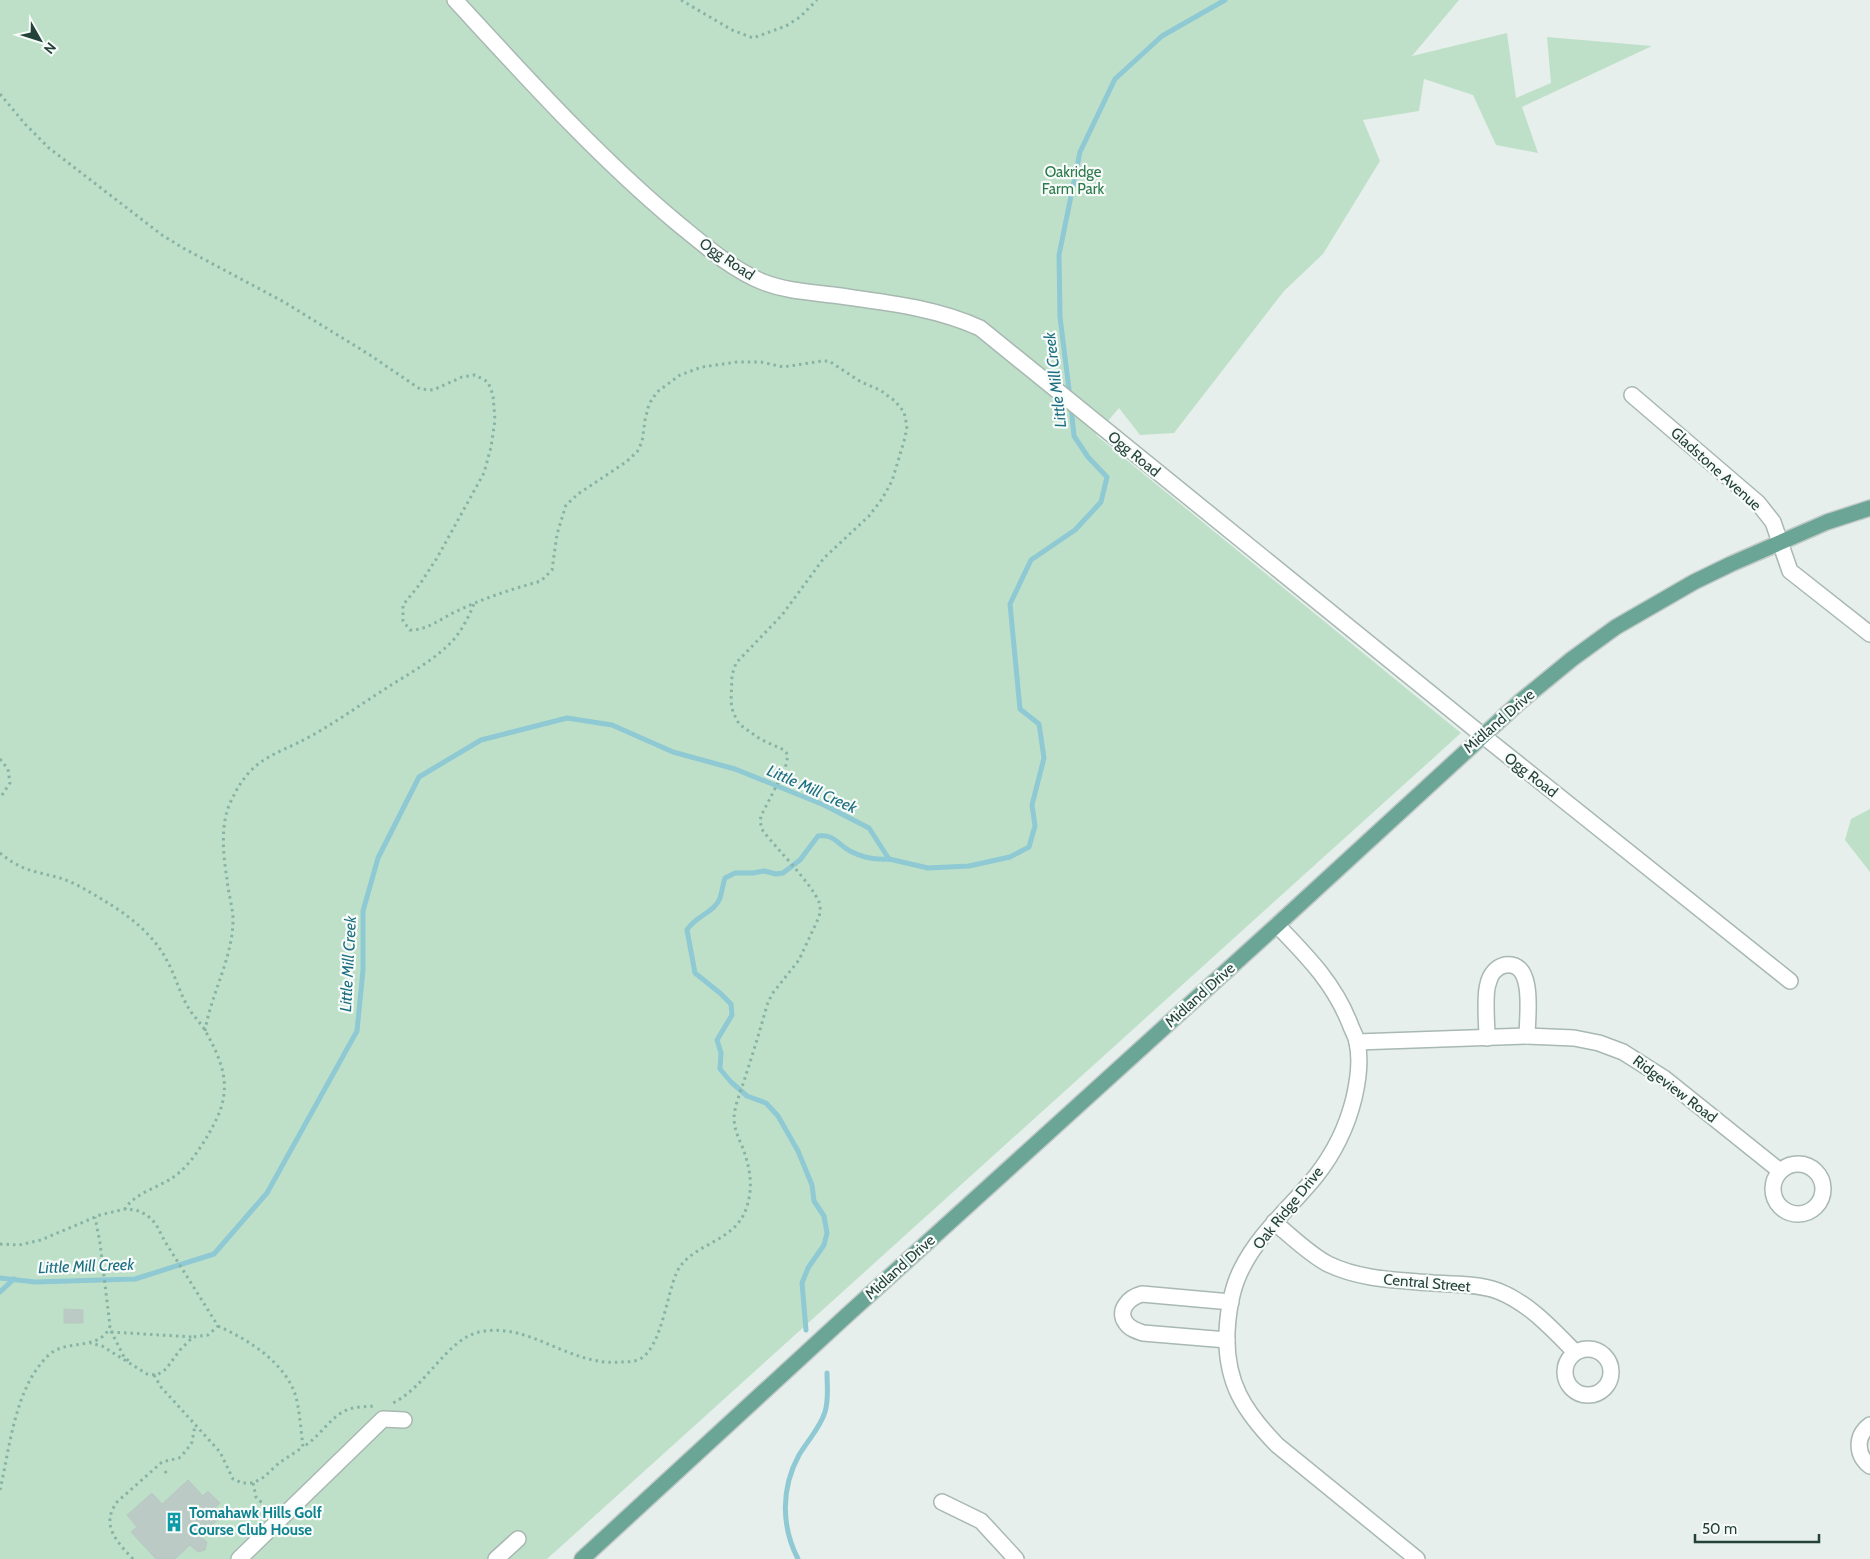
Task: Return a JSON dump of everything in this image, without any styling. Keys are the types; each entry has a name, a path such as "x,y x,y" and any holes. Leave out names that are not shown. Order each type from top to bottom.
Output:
{"main road":[{"name":"Midland Drive","path":"582,1559 1277,925 1482,735 1572,659 1616,627 1694,582 1827,522 1870,508"}],"street":[{"name":"Ogg Road","path":"455,0 540,92 612,165 649,199 728,263 761,281 785,289 921,309 959,318 980,328 1001,343 1119,442 1482,735 1790,981"},
{"name":"Gladstone Avenue","path":"1632,395 1758,503 1773,522 1790,572 1870,634"},
{"name":"Oak Ridge Drive","path":"1277,925 1308,957 1333,988 1346,1013 1357,1042 1358,1067 1356,1088 1348,1120 1332,1153 1316,1176 1255,1246 1240,1271 1231,1302 1227,1340 1226,1351 1230,1375 1242,1402 1257,1424 1277,1446 1417,1559"},
{"path":"1487,1038 1487,986 1492,974 1500,966 1510,964 1518,966 1525,974 1528,986 1527,1036"},
{"name":"Ridgeview Road","path":"1357,1042 1527,1036 1574,1038 1599,1043 1623,1052 1664,1078 1780,1171"},
{"name":"Central Street","path":"1274,1222 1328,1264 1354,1274 1378,1279 1461,1285 1496,1290 1518,1300 1526,1306 1548,1324 1575,1352"},
{"path":"1227,1340 1143,1333 1133,1330 1125,1323 1123,1314 1125,1304 1133,1296 1142,1294 1231,1302"},
{"path":"239,1559 383,1419 404,1420"},
{"path":"1870,1425 1862,1433 1859,1440 1861,1456 1870,1466"},
{"path":"942,1502 981,1521 1016,1559"},
{"path":"496,1559 518,1539"}],"path":[{"path":"681,0 732,30 753,38 786,26 800,17 817,0"},
{"path":"0,94 25,124 49,148 162,235 284,302 420,388 433,390 462,377 475,375 488,382 493,395 495,420 492,446 484,472 437,558 403,605 403,621 410,630 420,630 498,593 541,581 547,577 552,570 557,534 566,505 578,494 626,462 637,452 642,442 644,420 649,404 657,392 680,375 702,367 737,362 761,362 783,368 829,361 861,382 880,390 895,400 904,412 907,426 905,438 892,481 882,499 869,516 824,558 782,615 736,663 730,688 733,712 740,724 760,739 784,750 788,756 785,769 764,810 760,822 762,831 806,883 819,901 821,910 799,960 772,994 767,1005 735,1110 736,1132 748,1162 751,1176 747,1206 743,1217 733,1230 692,1255 678,1270 657,1336 648,1352 640,1359 616,1363 592,1360 561,1350 526,1335 508,1331 482,1331 469,1334 458,1342 418,1386 390,1405"},
{"path":"206,1031 211,1006 232,934 233,916 226,878 224,829 230,802 237,790 249,772 260,762 275,752 310,736 415,670 443,650 455,638 467,620 474,604"},
{"path":"0,759 8,769 10,783 0,798"},
{"path":"0,853 16,865 65,880 86,890 130,919 152,939 166,958 188,1007 206,1031 223,1069 226,1086 223,1102 204,1140 184,1168 174,1177 137,1196 128,1203 125,1209"},
{"path":"0,1244 19,1245 41,1240 95,1217 125,1209 136,1210 147,1215 156,1224 218,1326 235,1334 272,1360 282,1370 296,1398 303,1447"},
{"path":"95,1217 111,1332 124,1357 132,1365"},
{"path":"0,1490 17,1412 26,1386 36,1370 57,1349 66,1345 90,1342 104,1336 110,1326"},
{"path":"111,1332 193,1337 208,1335 218,1326"},
{"path":"90,1342 102,1346 147,1374 157,1375 166,1369 180,1350 193,1337"},
{"path":"154,1375 162,1387 220,1452 234,1479 242,1483 253,1483 264,1477 279,1463 311,1442 341,1413 355,1407 383,1406"},
{"path":"133,1559 112,1532 110,1516 112,1509 117,1502 162,1462 179,1458 186,1451 192,1442 195,1424"},
{"path":"166,1470 168,1476"},
{"path":"253,1483 256,1497 279,1520"}],"green space":[{"name":"Oakridge Farm Park","path":"0,0 1459,0 1412,56 1507,33 1516,98 1551,83 1547,37 1652,46 1522,107 1538,153 1496,145 1473,95 1424,79 1419,111 1363,120 1380,161 1323,254 1284,291 1174,433 1140,435 1119,408 1096,435 1461,733 547,1559 0,1559"},
{"path":"1870,809 1870,872 1845,840 1851,819"}],"building":[{"path":"64,1309 83,1310 83,1323 64,1323"},
{"name":"Tomahawk Hills Golf Course Club House","path":"188,1480 203,1496 208,1491 220,1503 214,1509 221,1517 200,1536 207,1542 205,1550 198,1552 190,1545 175,1559 156,1559 131,1532 137,1527 127,1515 152,1493 162,1504"}],"waterway":[{"name":"Little Mill Creek","path":"1070,397 1060,317 1059,255 1080,152 1115,79 1162,36 1225,0"},
{"name":"Little Mill Creek","path":"0,1278 35,1282 135,1279 214,1254 267,1193 357,1031 363,970 363,911 378,858 419,777 481,740 567,718 612,725 673,752 735,769 824,805 869,828 889,859 928,868 969,866 1010,857 1029,847 1035,826 1032,805 1044,758 1039,724 1020,709 1010,604 1031,560 1075,530 1101,502 1107,477 1088,457 1074,436 1071,406"},
{"path":"806,1330 802,1283 808,1268 824,1245 827,1233 824,1216 814,1201 812,1185 798,1151 778,1116 766,1103 747,1096 720,1069 721,1053 717,1040 732,1015 731,1004 695,973 687,930 694,921 717,903 725,878 735,873 764,871 776,874 783,873 800,860 818,836 832,838 850,851 864,857 889,859"},
{"path":"0,1292 14,1279"},
{"path":"798,1559 788,1533 785,1507 786,1494 793,1468 799,1455 823,1418 827,1397 827,1373"}],"place":[{"name":"Tomahawk Hills Golf Course Club House","path":"174,1522"}]}
